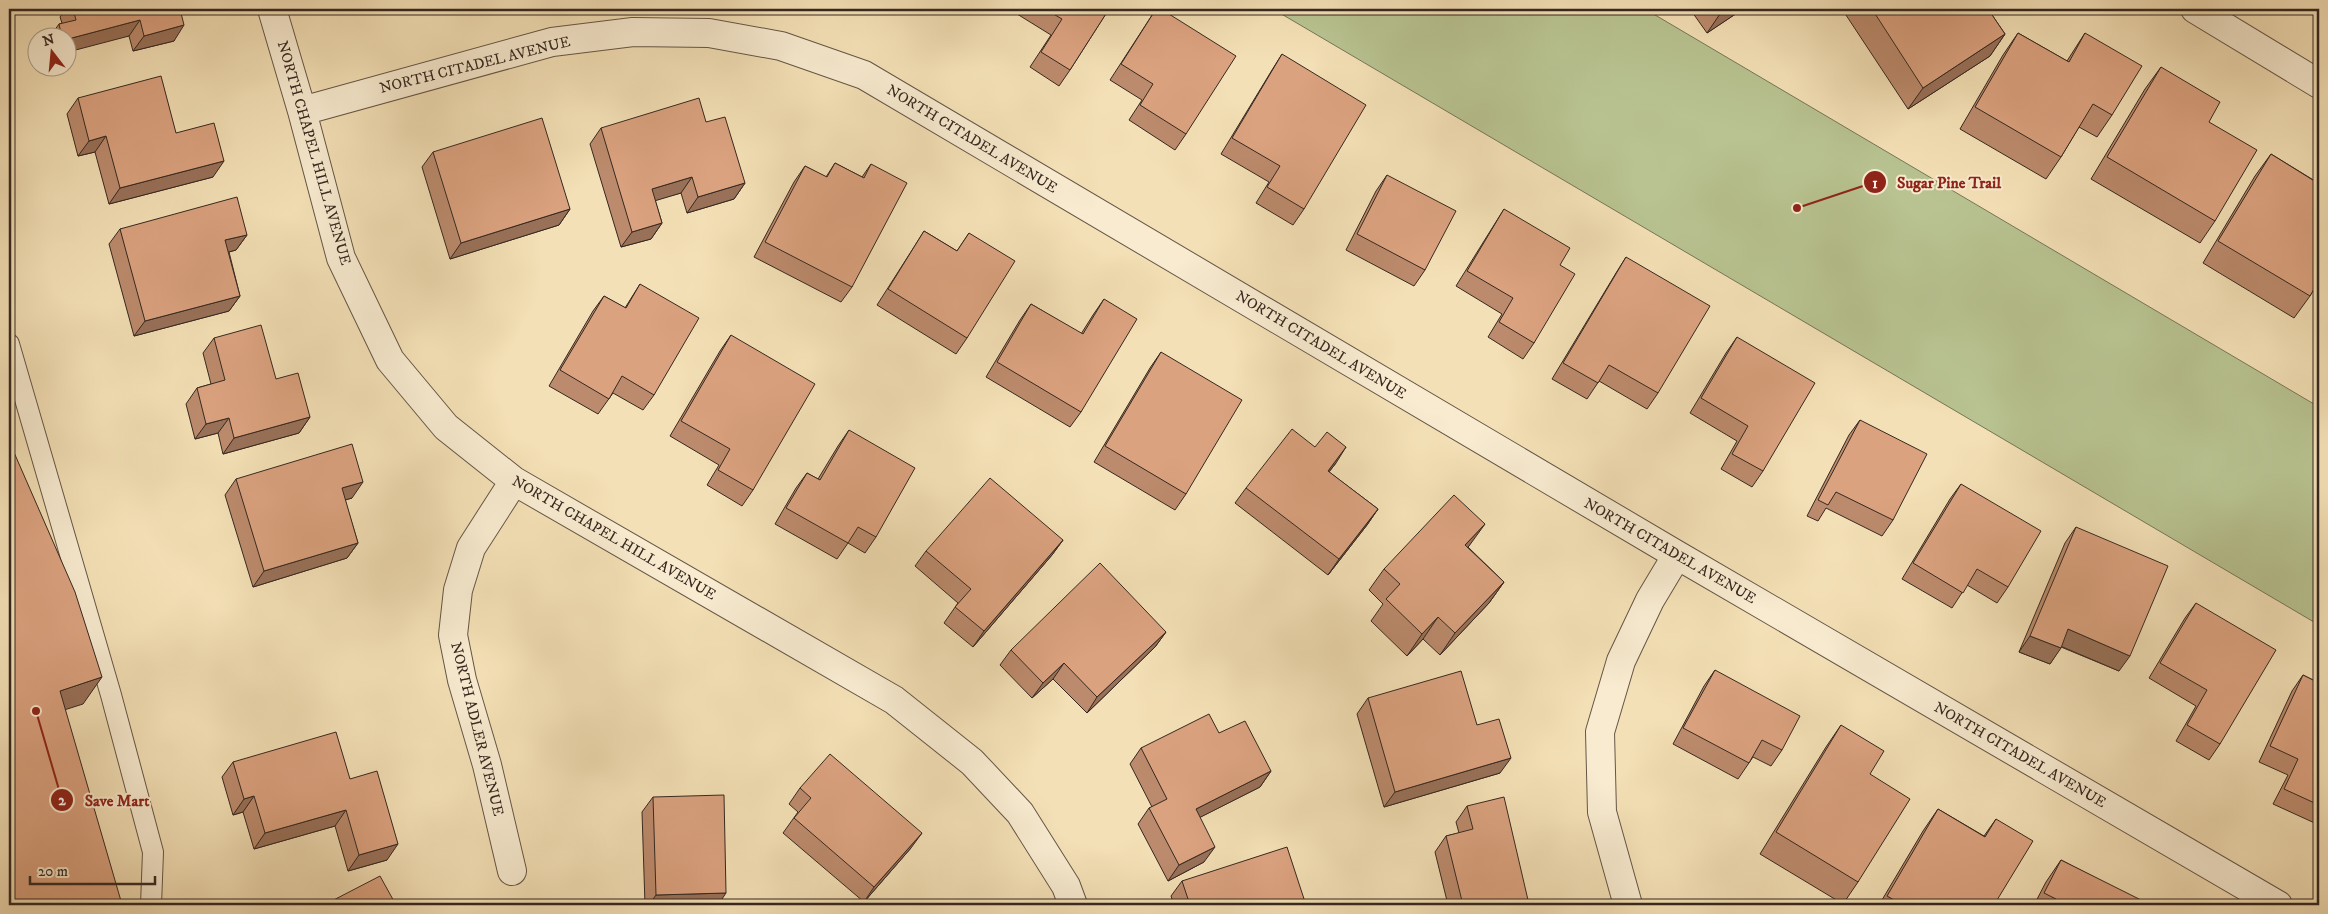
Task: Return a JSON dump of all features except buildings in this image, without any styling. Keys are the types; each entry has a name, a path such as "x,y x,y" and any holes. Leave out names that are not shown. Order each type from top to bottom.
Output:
{"street":[{"name":"NORTH CHAPEL HILL AVENUE","path":"272,9 302,111 341,258 390,360 446,427 514,481 894,700 972,762 1020,813 1066,886 1073,905"},
{"path":"2195,9 2319,84"},
{"name":"NORTH CITADEL AVENUE","path":"302,111 552,42 642,32 709,33 781,46 864,75 1677,555 2278,905"},
{"name":"NORTH ADLER AVENUE","path":"512,870 487,765 462,680 453,635 458,590 471,548 514,481"},
{"path":"1628,905 1602,812 1600,732 1621,661 1650,600 1677,555"}],"lane":[{"path":"9,344 111,695 153,852 151,905"}],"green space":[{"path":"1273,9 1645,9 2319,407 2319,625"}],"place":[{"name":"Sugar Pine Trail","path":"1797,208"},
{"name":"Save Mart","path":"36,711"}]}
